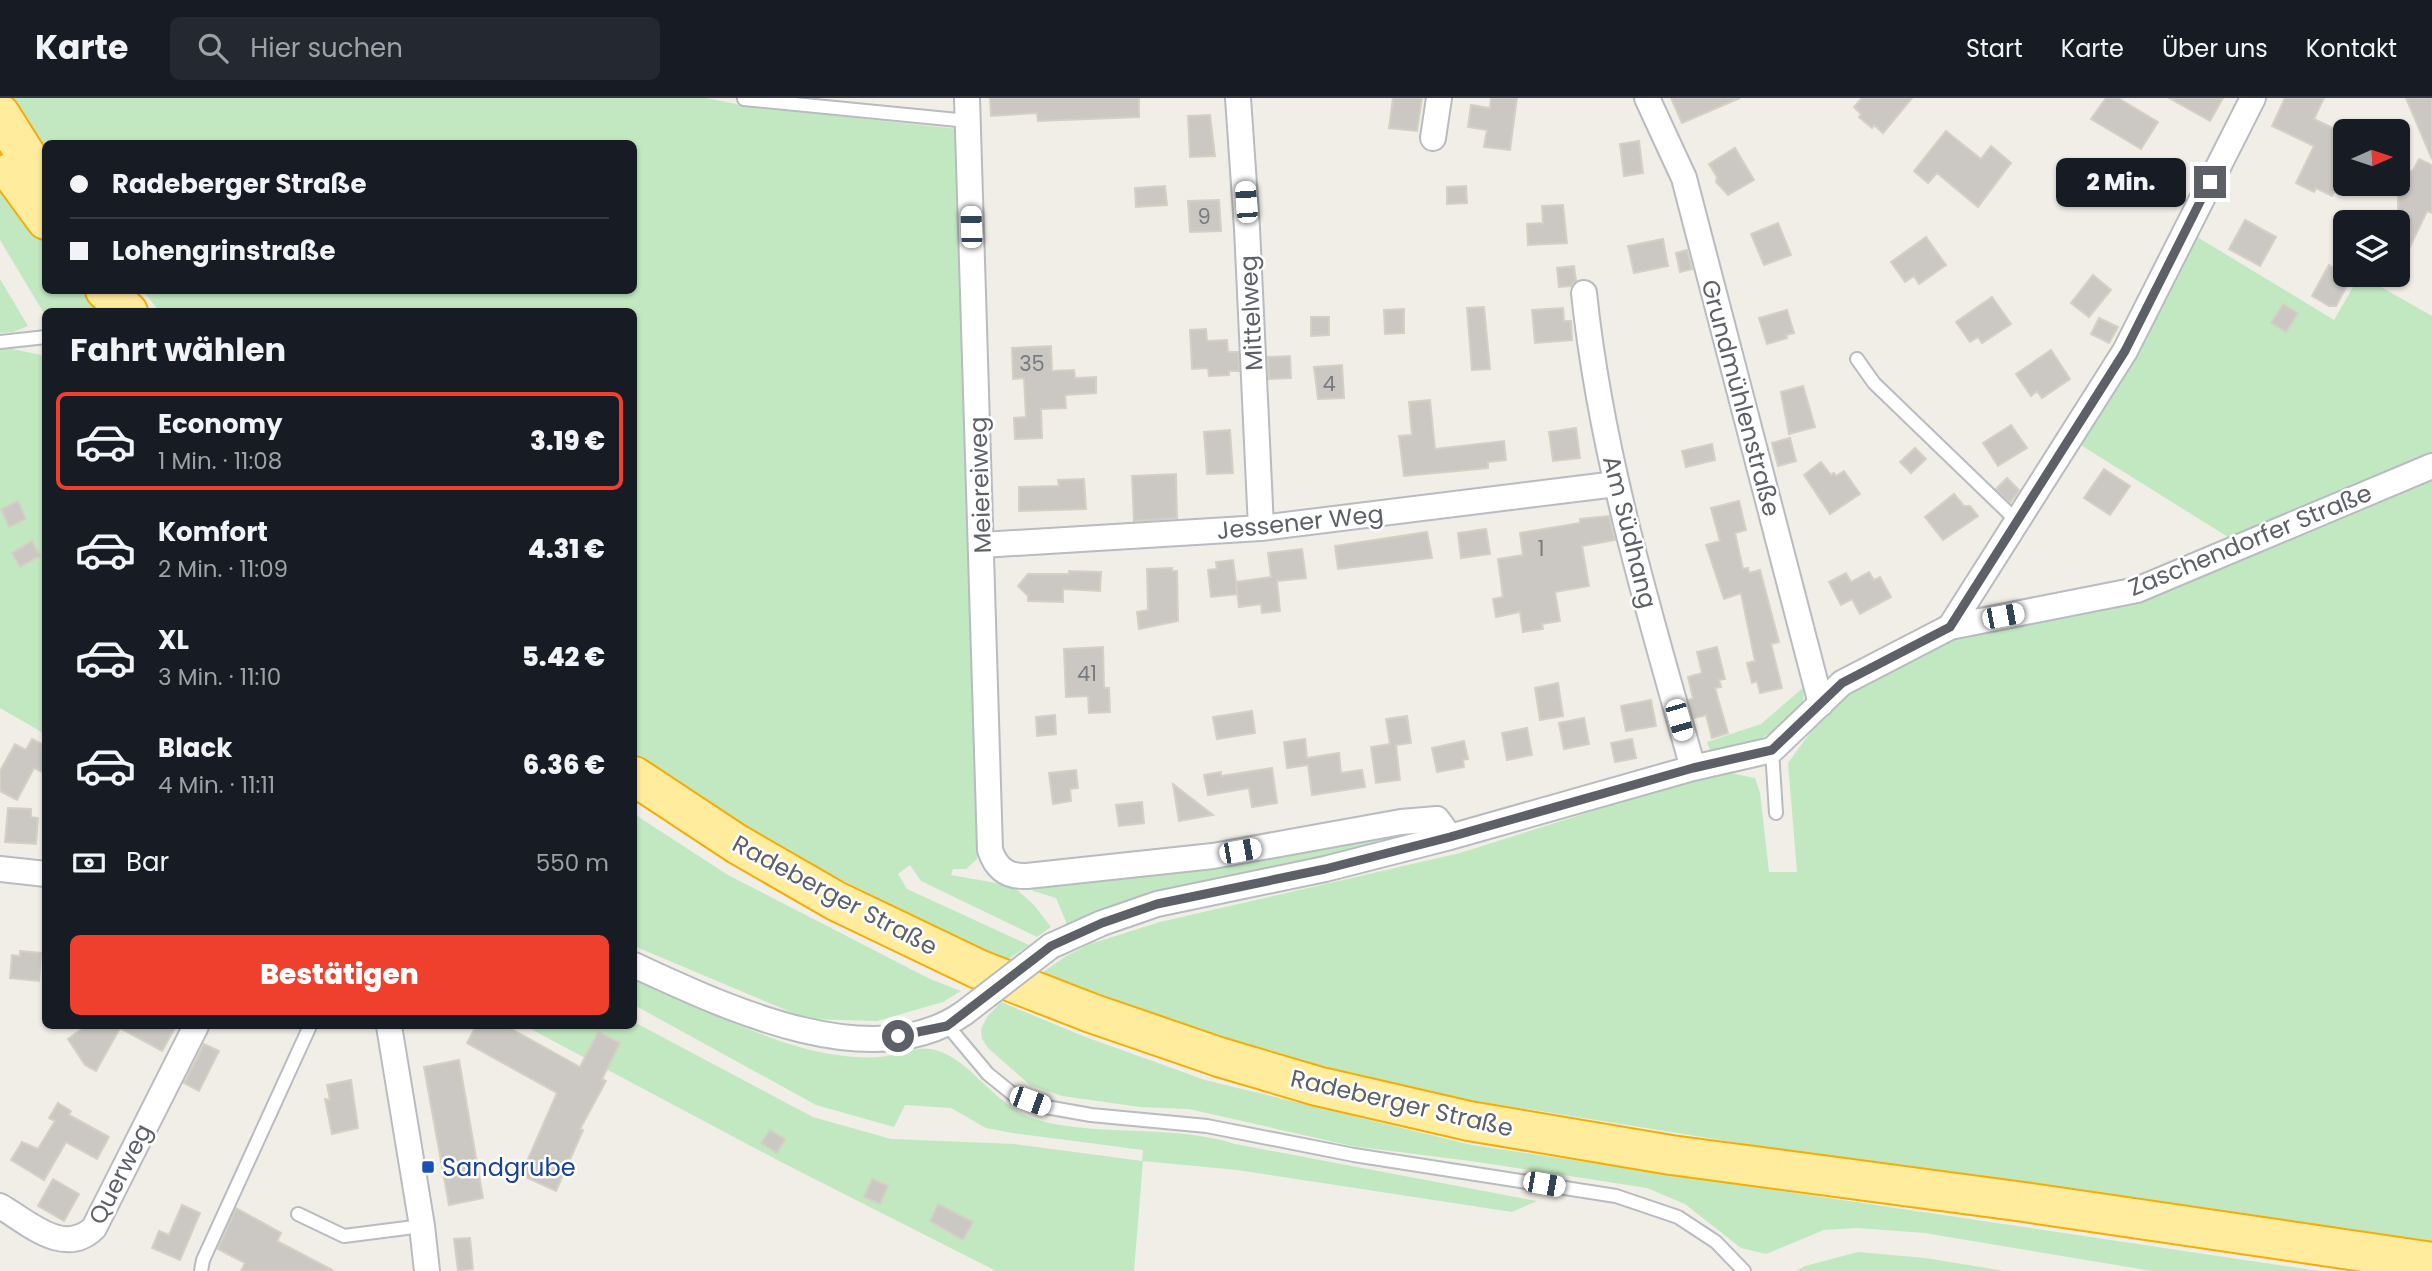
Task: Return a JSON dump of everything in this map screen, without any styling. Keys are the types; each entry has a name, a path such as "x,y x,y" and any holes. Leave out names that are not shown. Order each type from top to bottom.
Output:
{"highway":[{"path":"0,114 42,181"},
{"path":"0,156 42,214"},
{"path":"110,294 124,308"},
{"name":"Radeberger Straße","path":"637,778 737,844 836,901 978,969 1091,1013 1219,1057 1317,1086 1469,1121 1671,1155 2024,1202 2432,1262"}],"street":[{"name":"Mittelweg","path":"1238,98 1261,528"},
{"path":"1433,138 1438,98"},
{"name":"Grundmühlenstraße","path":"1647,98 1684,178 1821,704"},
{"path":"1950,627 2125,351 2253,98"},
{"name":"Meiereiweg","path":"967,109 990,850 994,862 1016,877 1213,856 1401,822 1437,819 1450,837"},
{"name":"Am Südhang","path":"1584,293 1590,351 1616,484 1693,768"},
{"name":"Zaschendorfer Straße","path":"1772,750 1842,683 1950,627 2137,590 2432,466"},
{"name":"Jessener Weg","path":"982,545 1261,528 1616,484"},
{"path":"637,966 738,1011 839,1038 880,1039 917,1034 955,1019 1051,946 1102,923 1157,904 1325,869 1450,837 1693,768 1772,750"},
{"path":"0,869 42,874"},
{"name":"Querweg","path":"0,1206 62,1241 74,1242 85,1237 94,1228 194,1029"},
{"path":"389,1029 427,1271"}],"lane":[{"path":"744,99 845,111 967,109"},
{"path":"0,342 42,337"},
{"path":"1857,359 1874,383 2017,521"},
{"path":"1772,750 1776,813"},
{"path":"955,1019 988,1074 1014,1095 1046,1107 1091,1115 1207,1126 1354,1154 1616,1196 1678,1217 1716,1242 1744,1271"},
{"path":"201,1271 203,1260 309,1029"},
{"path":"298,1214 344,1237 422,1226"}],"green space":[{"path":"11,98 706,98 746,106 958,129 983,805 976,807 977,859 966,869 953,869 951,875 1013,886 1034,905 1051,927 1037,937 921,881 910,865 898,874 907,889 1029,945 1004,962 751,834 637,755 637,308 157,308 145,294 637,294 637,140 42,140 42,150"},
{"path":"0,184 42,239 42,294 85,294 96,308 42,310 0,240"},
{"path":"2194,235 2334,320 2353,287 2381,287 2432,316 2432,459 2236,542 2079,444"},
{"path":"0,279 28,326 13,332 0,333"},
{"path":"8,348 42,357 42,732 0,708 0,350"},
{"path":"2432,472 2432,1243 2189,1211 1852,1161 1464,1099 1316,1064 1211,1033 1085,993 1042,973 1066,956 1090,944 1160,922 1460,853 1720,771 1755,778 1760,793 1769,872 1797,872 1788,763 1823,715 1842,696 1948,636 2138,595"},
{"path":"1804,687 1803,708 1780,727 1751,743 1712,755 1707,742 1761,724"},
{"path":"637,816 728,875 930,979 961,991 943,1002 877,1021 807,1019 637,947"},
{"path":"1431,828 1434,835 1161,892 1067,924 1056,898 1033,891 1032,884"},
{"path":"637,980 761,1034 813,1050 863,1057 931,1049 958,1062 1010,1106 1041,1121 1089,1129 1187,1134 1537,1201 1512,1212 1237,1170 1143,1161 1134,1271 996,1271 783,1163 531,1029 637,1029 637,1024 813,1117 891,1139 1015,1144 1142,1161 1143,1150 986,1128 951,1108 905,1105 894,1127 816,1105 637,1007"},
{"path":"1001,1002 1083,1036 1205,1080 1472,1145 2319,1271 2152,1271 1925,1233 1857,1228 1824,1230 1766,1254 1741,1248 1685,1204 1647,1188 1352,1146 1189,1109 1140,1107 1062,1096 1030,1085 988,1048 982,1039 981,1029 987,1017"},
{"path":"1858,1252 1925,1258 2005,1271 1796,1271 1805,1266"}],"building":[{"path":"990,98 1139,98 1139,117 1038,121 1037,113 991,116"},
{"path":"1393,98 1422,98 1417,131 1389,128"},
{"path":"1491,98 1517,98 1510,150 1484,147 1487,130 1468,127 1471,105 1490,108"},
{"path":"1671,98 1740,98 1682,123"},
{"path":"1862,98 1912,98 1883,133 1859,117 1861,114 1854,107"},
{"path":"2106,98 2118,98 2158,122 2141,149 2091,119"},
{"path":"2169,98 2223,98 2210,121"},
{"path":"2285,98 2324,98 2314,119 2333,128 2332,196 2316,188 2314,192 2296,183 2314,146 2272,126"},
{"path":"2406,98 2432,98 2432,159"},
{"path":"1210,115 1215,156 1190,157 1188,116"},
{"path":"1946,131 1981,159 1991,146 2011,163 1978,207 1937,173 1928,183 1914,171"},
{"path":"1639,141 1643,173 1624,176 1620,144"},
{"path":"1735,148 1754,180 1728,195 1716,182 1717,177 1709,164"},
{"path":"2419,159 2432,165 2432,213 2427,211 2410,247 2410,210 2398,210 2398,196 2410,196 2410,171 2412,172"},
{"path":"1165,186 1167,205 1136,207 1135,188"},
{"path":"1466,186 1467,203 1447,204 1447,187"},
{"path":"1219,200 1221,231 1190,232 1188,201"},
{"path":"1563,205 1567,243 1528,245 1527,224 1543,223 1542,206"},
{"path":"2245,220 2276,237 2260,266 2229,249"},
{"path":"1778,223 1791,255 1764,265 1751,234"},
{"path":"1926,237 1946,265 1919,284 1914,276 1905,282 1891,262"},
{"path":"1663,239 1668,266 1634,273 1628,246"},
{"path":"1687,250 1692,269 1680,272 1676,253"},
{"path":"2329,265 2333,267 2333,287 2346,287 2336,306 2329,306 2312,296"},
{"path":"1574,266 1576,281 1571,286 1559,287 1557,268"},
{"path":"2093,275 2111,290 2089,317 2071,303"},
{"path":"1992,297 2011,324 1982,343 1978,337 1970,342 1956,322"},
{"path":"2283,304 2298,313 2286,332 2271,323"},
{"path":"1484,307 1490,369 1472,370 1467,308"},
{"path":"1563,308 1564,321 1571,321 1572,340 1535,343 1532,310"},
{"path":"1404,309 1404,333 1385,334 1384,310"},
{"path":"1787,310 1794,333 1767,344 1759,318"},
{"path":"1311,317 1329,317 1329,335 1311,336"},
{"path":"2099,318 2118,327 2109,343 2091,334"},
{"path":"1206,329 1207,341 1227,340 1228,352 1238,352 1239,371 1229,371 1229,375 1209,376 1208,368 1192,369 1190,330"},
{"path":"1051,346 1052,371 1074,370 1075,378 1096,377 1096,393 1065,395 1066,408 1041,409 1042,438 1015,439 1014,418 1026,417 1024,378 1013,379 1012,348"},
{"path":"2051,350 2070,379 2042,398 2037,391 2031,396 2016,374"},
{"path":"1290,356 1291,378 1269,379 1268,357"},
{"path":"1342,365 1344,398 1318,399 1314,367"},
{"path":"1803,386 1815,427 1789,434 1781,392"},
{"path":"1430,400 1435,449 1504,441 1506,460 1488,462 1488,468 1404,476 1399,436 1412,435 1409,402"},
{"path":"2011,425 2027,448 1998,466 1983,443"},
{"path":"1576,428 1580,458 1553,461 1549,432"},
{"path":"1230,430 1233,473 1207,474 1204,432"},
{"path":"1790,438 1796,461 1778,466 1772,443"},
{"path":"1712,444 1715,460 1686,467 1682,451"},
{"path":"1915,448 1926,459 1911,473 1900,462"},
{"path":"1821,462 1831,475 1834,473 1836,476 1844,471 1860,494 1830,514 1804,475"},
{"path":"2104,469 2130,486 2110,515 2084,498"},
{"path":"1176,474 1177,518 1134,521 1132,476"},
{"path":"2007,478 2019,490 2010,503 1996,489"},
{"path":"1084,479 1086,509 1019,511 1019,487 1059,486 1058,480"},
{"path":"1954,494 1978,516 1943,540 1925,517"},
{"path":"18,501 26,519 9,527 1,509"},
{"path":"1739,501 1746,530 1735,533 1743,569 1748,568 1749,573 1760,570 1779,642 1771,644 1782,688 1760,693 1757,681 1752,683 1747,663 1755,661 1741,593 1724,599 1706,545 1720,541 1711,508"},
{"path":"1609,516 1615,540 1582,546 1589,586 1555,592 1560,621 1542,624 1543,629 1523,632 1520,612 1496,617 1493,599 1503,597 1498,559 1523,555 1520,533 1580,523 1580,519"},
{"path":"1486,529 1490,554 1461,558 1458,533"},
{"path":"1427,532 1432,558 1338,569 1335,546"},
{"path":"32,541 40,556 20,567 12,553"},
{"path":"1302,549 1306,578 1277,581 1280,611 1262,613 1261,604 1239,607 1236,582 1271,577 1268,553"},
{"path":"1233,560 1237,594 1211,597 1208,570 1217,569 1216,562"},
{"path":"1172,568 1172,571 1177,571 1178,621 1139,629 1137,612 1148,610 1147,569"},
{"path":"1069,571 1101,572 1100,591 1063,589 1063,602 1028,601 1028,596 1018,586 1028,574 1069,574"},
{"path":"1869,572 1874,580 1880,577 1891,597 1860,614 1852,599 1841,605 1829,582 1846,573 1851,582"},
{"path":"1103,647 1104,688 1109,688 1110,712 1089,713 1088,696 1066,697 1064,649"},
{"path":"1717,647 1725,679 1719,680 1721,687 1715,688 1728,733 1712,738 1706,715 1694,718 1689,700 1693,698 1688,677 1702,673 1697,652"},
{"path":"1558,683 1563,716 1540,720 1535,688"},
{"path":"1651,700 1656,726 1626,731 1621,706"},
{"path":"1252,711 1255,733 1217,739 1213,717"},
{"path":"1055,715 1056,734 1037,736 1036,717"},
{"path":"1407,716 1411,743 1396,745 1400,780 1376,783 1371,747 1390,744 1386,719"},
{"path":"1584,718 1589,744 1564,749 1559,723"},
{"path":"1527,728 1532,755 1507,760 1502,733"},
{"path":"32,739 42,744 42,772 34,768 17,800 0,791 0,771 15,744 26,750"},
{"path":"1305,739 1307,758 1339,753 1341,773 1362,770 1365,787 1312,795 1308,765 1287,768 1284,742"},
{"path":"1632,739 1636,758 1615,762 1611,743"},
{"path":"1464,741 1468,759 1463,760 1464,767 1437,772 1432,748"},
{"path":"1272,768 1277,803 1252,807 1249,788 1208,795 1204,775 1221,772 1221,776"},
{"path":"1076,770 1078,788 1070,789 1071,801 1053,804 1049,773"},
{"path":"1173,784 1213,815 1179,821"},
{"path":"1142,802 1144,823 1119,826 1116,805"},
{"path":"8,808 31,809 31,817 38,818 36,844 5,842"},
{"path":"20,951 41,953 39,981 10,978 12,955 20,956"},
{"path":"82,1029 119,1029 96,1071 85,1065 68,1039"},
{"path":"122,1029 174,1029 162,1051"},
{"path":"474,1029 511,1029 580,1067 598,1032 620,1043 602,1079 606,1081 580,1129 583,1130 556,1191 521,1175 557,1093 467,1043"},
{"path":"204,1044 219,1051 199,1091 184,1083"},
{"path":"459,1060 483,1198 449,1205 424,1067"},
{"path":"351,1080 358,1128 332,1134 325,1099 330,1100 327,1085"},
{"path":"58,1103 71,1111 69,1115 109,1137 97,1159 66,1142 44,1180 11,1160 22,1142 38,1149 55,1121 49,1118"},
{"path":"770,1130 785,1139 777,1153 761,1143"},
{"path":"53,1179 79,1194 64,1221 38,1206"},
{"path":"872,1179 888,1186 880,1204 864,1197"},
{"path":"938,1204 973,1222 963,1240 930,1221"},
{"path":"182,1205 200,1213 180,1260 152,1248 159,1231 169,1235"},
{"path":"236,1208 281,1233 277,1241 334,1271 241,1271 245,1263 218,1249"},
{"path":"470,1238 473,1269 458,1271 454,1239"}],"place":[{"name":"Sandgrube","path":"428,1167"}],"route":[{"path":"898,1036 947,1026 1051,946 1102,923 1157,904 1325,869 1450,837 1693,768 1772,750 1842,683 1950,627 2125,351 2210,182"}]}
